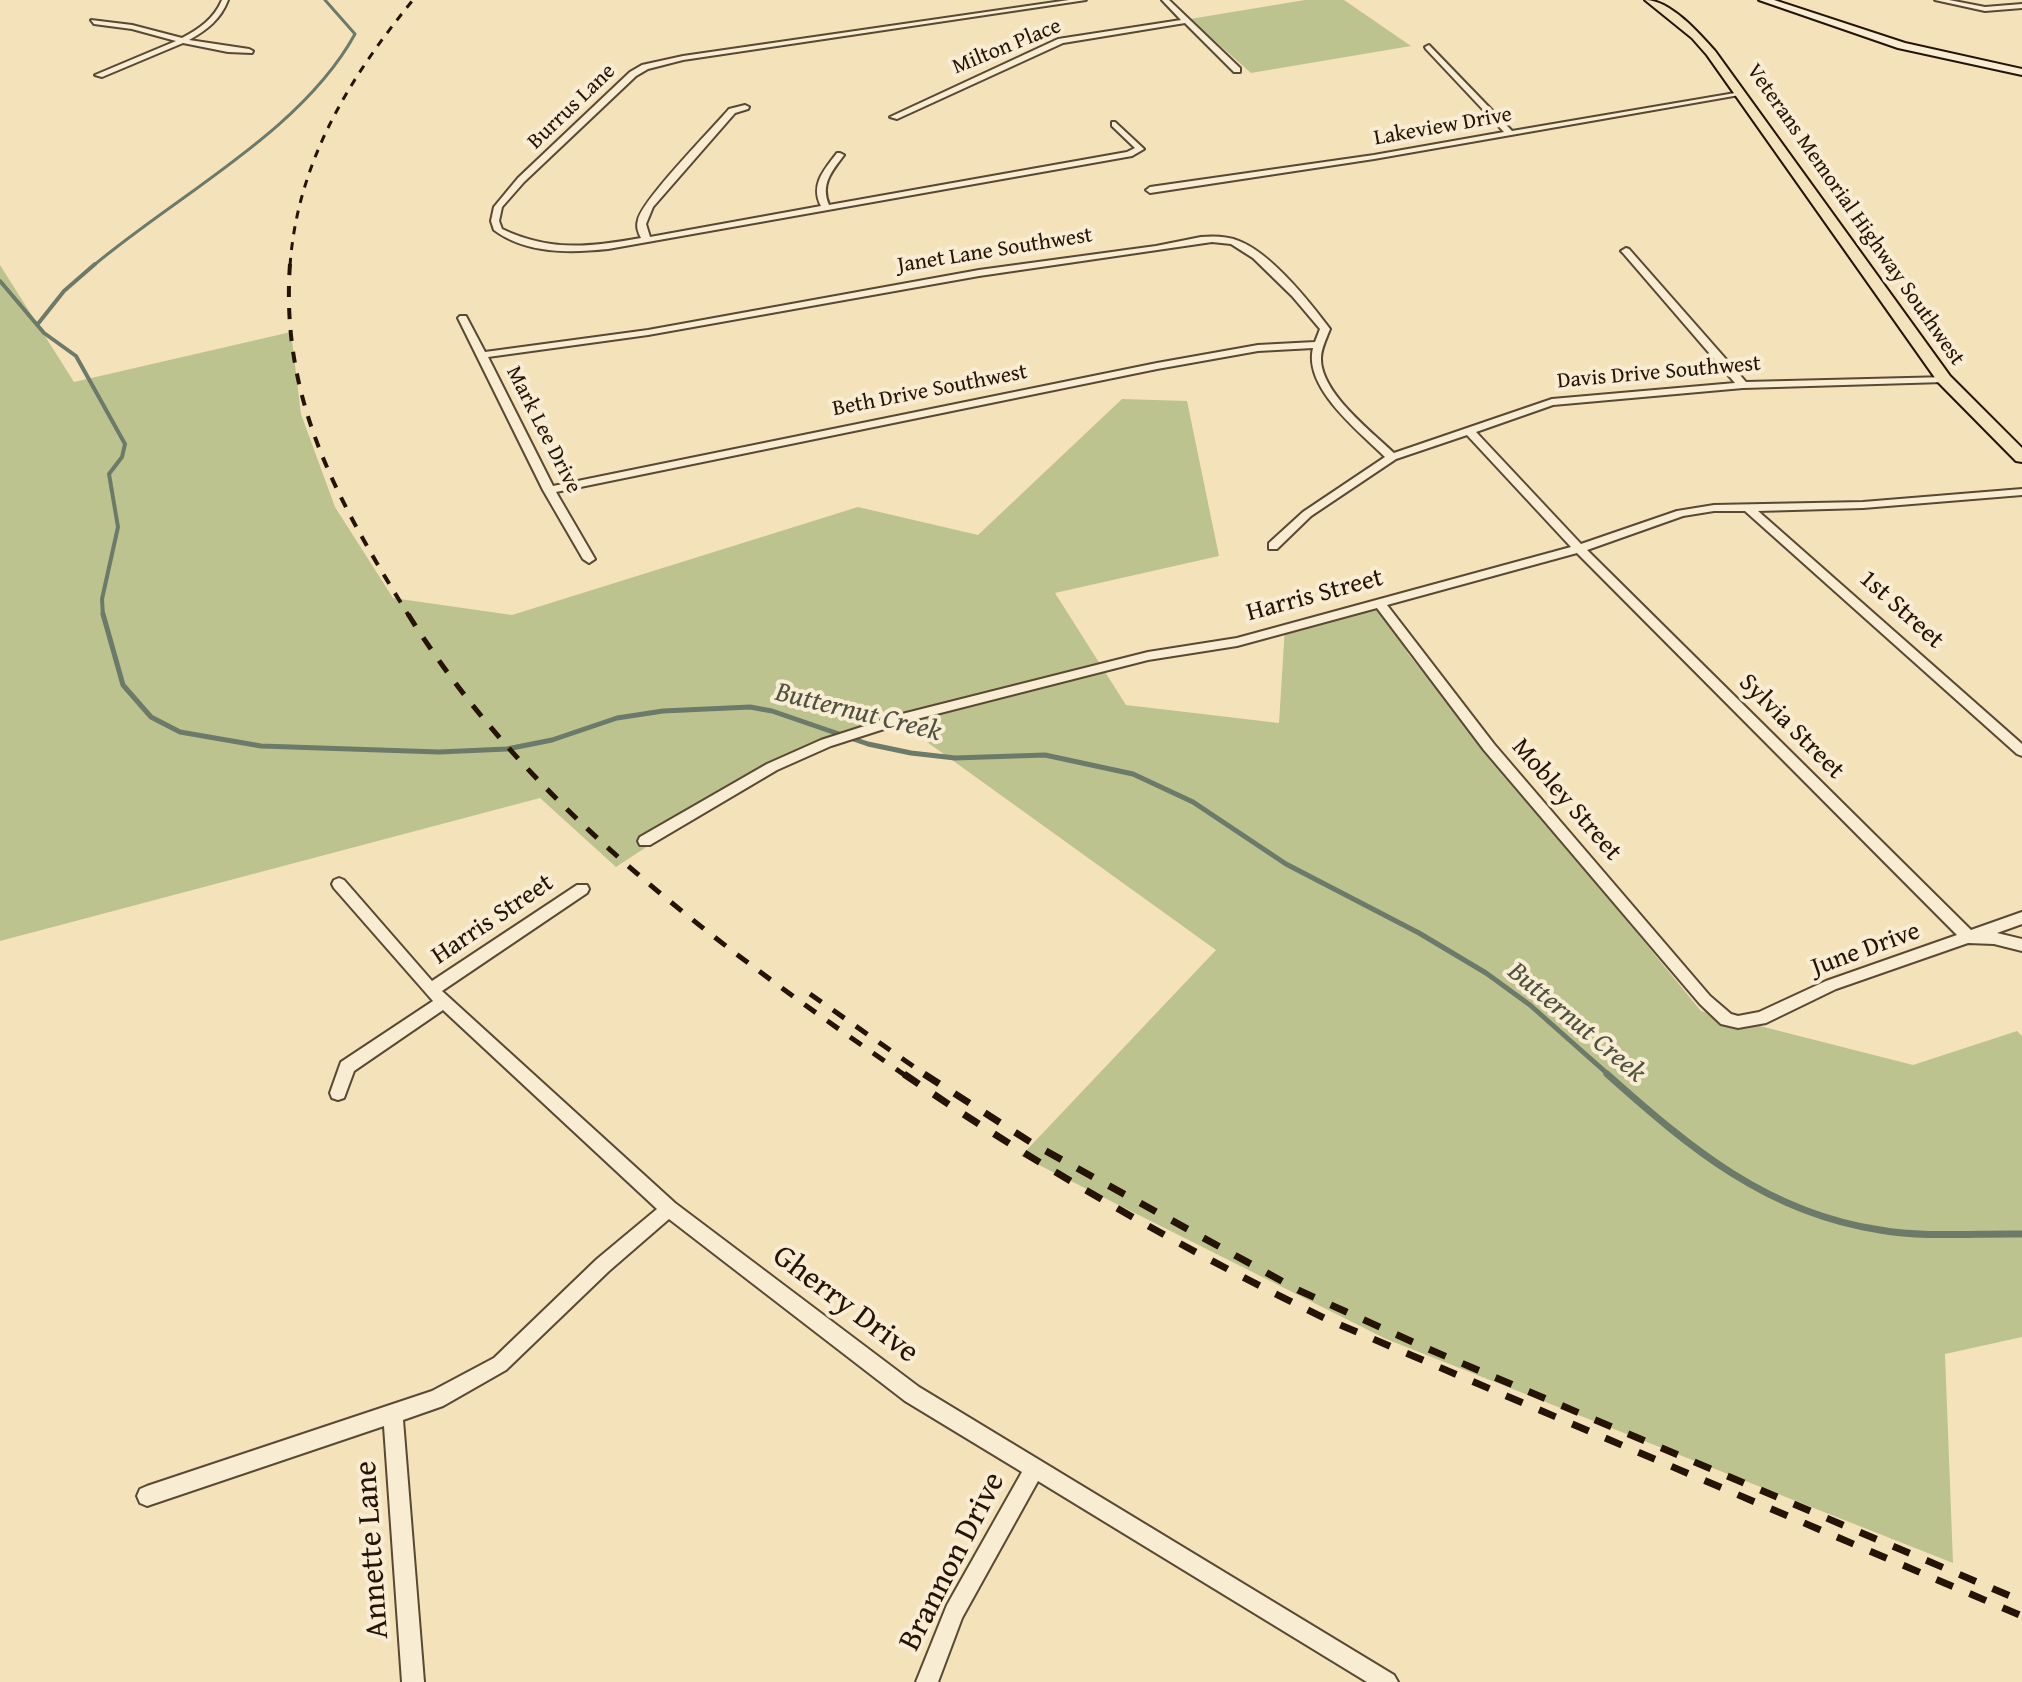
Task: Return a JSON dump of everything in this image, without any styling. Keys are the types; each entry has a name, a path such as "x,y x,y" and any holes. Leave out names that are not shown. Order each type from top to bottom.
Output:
{"main road":[{"name":"Veterans Memorial Highway Southwest","path":"1650,0 1696,36 1741,94 1944,379 2022,457"}],"street":[{"path":"99,75 178,42 214,21 225,8 225,0"},
{"name":"Burrus Lane","path":"647,240 569,251 542,248 519,242 498,230 495,221 498,207 521,180 633,74 645,67 683,58 1083,0"},
{"path":"1165,0 1237,70"},
{"path":"1764,0 1902,46 2022,72"},
{"path":"1938,0 1985,9 2022,6"},
{"name":"Milton Place","path":"894,117 1061,41 1187,21"},
{"path":"94,22 111,23 215,50 249,51"},
{"path":"1429,47 1509,133"},
{"name":"Lakeview Drive","path":"1150,190 1741,94"},
{"path":"745,107 732,111 648,208 641,225 647,240 1129,154 1140,149 1115,124"},
{"path":"827,209 820,198 819,183 840,155"},
{"name":"Janet Lane Southwest","path":"482,355 591,343 1060,258 1220,239 1246,248 1310,309 1325,329 1316,360 1321,378 1334,398 1392,457"},
{"path":"1626,251 1743,385"},
{"name":"Mark Lee Drive","path":"463,318 549,490 589,559"},
{"name":"Beth Drive Southwest","path":"549,490 1157,366 1258,348 1321,345"},
{"name":"Davis Drive Southwest","path":"1273,546 1307,514 1392,457 1552,402 1743,385 1944,379"},
{"name":"Sylvia Street","path":"1469,430 1579,549 1970,938"},
{"name":"Harris Street","path":"645,841 772,767 826,743 907,717 1148,656 1237,642 1579,549 1681,513 1747,507 1829,507 2022,492"},
{"name":"1st Street","path":"1747,507 2022,751"},
{"name":"Mobley Street","path":"1380,604 1489,747 1705,1000 1726,1019"},
{"name":"Gherry Drive","path":"339,884 437,996 669,1209 912,1394 1387,1682"},
{"name":"Harris Street","path":"338,1093 347,1067 582,889"},
{"name":"June Drive","path":"1726,1019 1738,1022 1761,1018 1831,985 2022,918"},
{"path":"1970,938 1994,938 2022,945"},
{"path":"147,1496 436,1399 500,1364 603,1265 669,1209"},
{"name":"Annette Lane","path":"393,1414 413,1682"},
{"name":"Brannon Drive","path":"927,1682 954,1612 1034,1470"}],"green space":[{"path":"1305,0 1344,0 1411,46 1251,73 1190,19"},
{"path":"0,265 74,382 291,332 301,414 335,507 393,598 512,615 858,507 978,535 1122,399 1187,401 1219,556 1055,593 1126,705 1279,723 1285,626 1376,601 1409,655 1701,1011 1913,1065 2017,1031 2022,1036 2022,1337 1945,1354 1953,1563 1386,1339 1021,1156 1216,950 895,719 730,792 616,867 540,798 0,941"}],"waterway":[{"path":"93,266 236,160 304,101 332,69 355,34 325,0"},
{"path":"37,325 64,291 95,264"},
{"name":"Butternut Creek","path":"0,281 37,325"},
{"name":"Butternut Creek","path":"37,325 76,356 125,444 122,457 109,474 118,527 102,599 103,616"},
{"name":"Butternut Creek","path":"103,614 123,685 151,717 180,732 261,746 439,752 507,749 552,740 617,718 663,711 750,707 772,711 868,744 911,753 955,758 1045,755 1133,774 1193,802 1286,864 1419,933 1486,973 1530,1005 1610,1076"},
{"name":"Butternut Creek","path":"1607,1074 1700,1151 1766,1193 1801,1209 1839,1221 1897,1232 1933,1235 2022,1234"}],"railway":[{"path":"290,266 303,192 330,124 368,60 413,0"},
{"path":"290,264 289,314 305,406 338,491 359,533 409,616"},
{"path":"408,614 457,685 511,750 570,812 699,925 906,1076"},
{"path":"810,994 926,1075"},
{"path":"904,1074 1005,1141 1110,1204 1324,1318 2022,1616"},
{"path":"926,1075 1035,1145 1298,1290 1426,1348 2022,1601"}]}
